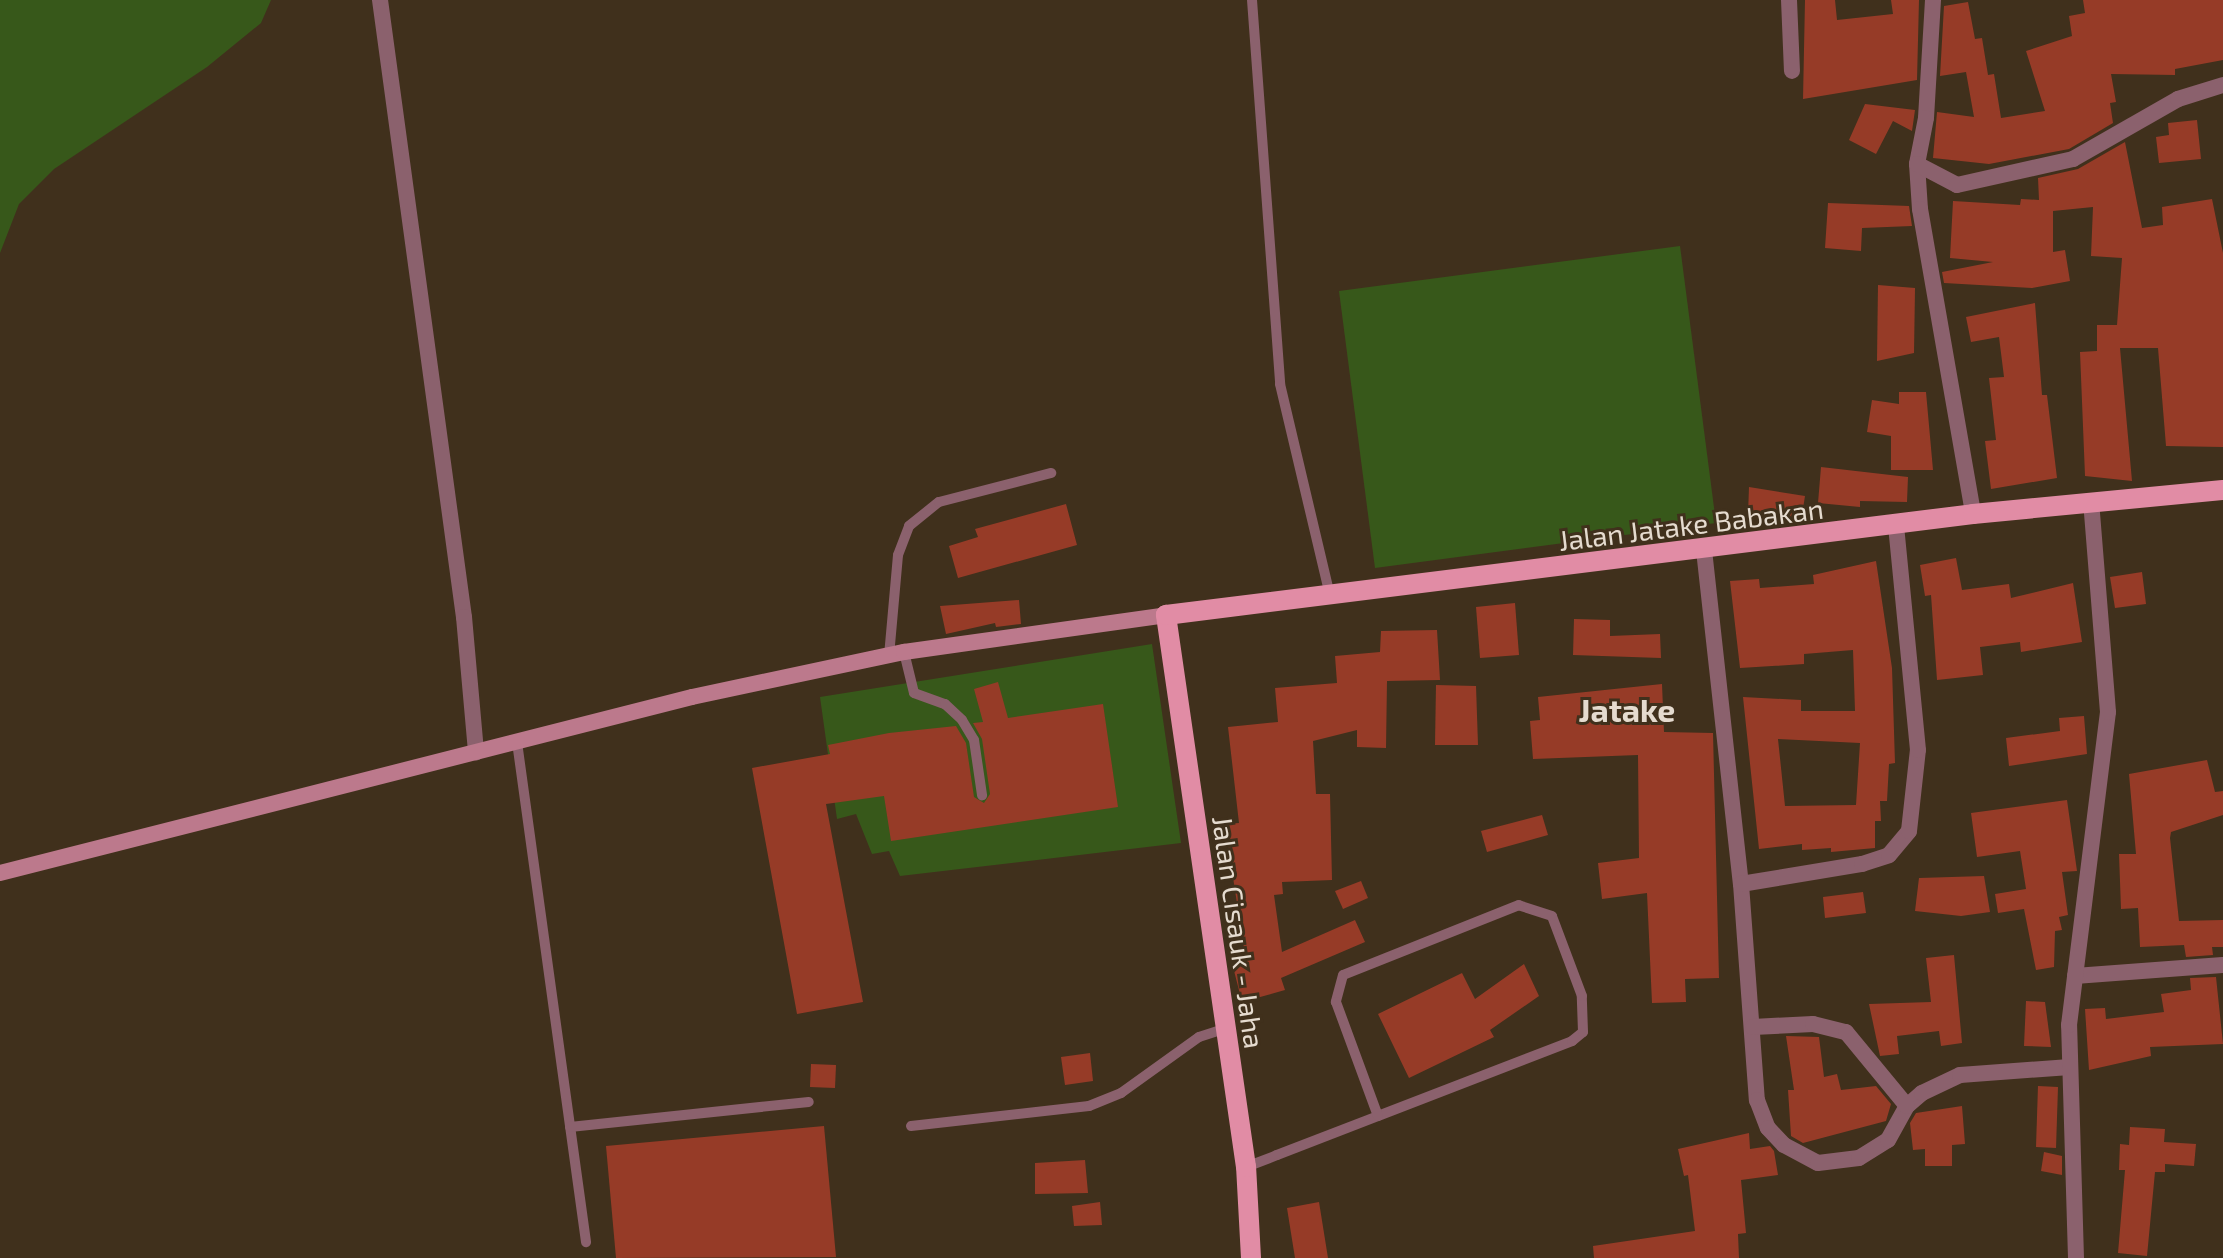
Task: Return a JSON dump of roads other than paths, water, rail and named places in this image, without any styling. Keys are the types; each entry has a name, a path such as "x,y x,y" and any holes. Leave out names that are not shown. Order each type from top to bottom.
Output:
{"main road":[{"name":"Jalan Jatake Babakan","path":"1166,615 1973,514 2223,490"},
{"path":"0,873 476,752 896,654 1166,615"},
{"name":"Jalan Cisauk - Jaha","path":"1166,615 1246,1167 1251,1258"}],"street":[{"path":"380,0 464,617 476,752"},
{"path":"1789,0 1792,71"},
{"path":"1933,0 1926,118 1917,164 1973,514"},
{"path":"1917,164 1957,185 2073,159 2178,99 2223,85"},
{"path":"2076,1258 2070,1067 2075,976 2108,712 2091,502"},
{"path":"1741,884 1862,864 1889,855 1909,831 1918,750 1896,526"},
{"path":"1704,550 1741,884 1757,1100 1768,1128 1784,1145 1818,1163 1859,1158 1888,1140 1907,1106 1960,1075 2070,1067"},
{"path":"2075,976 2223,965"},
{"path":"1753,1027 1813,1024 1846,1032 1907,1106"}],"lane":[{"path":"1252,0 1280,384 1330,596"},
{"path":"982,795 968,730 945,704 914,693 896,654 898,555 909,526 939,502 1051,473"},
{"path":"517,742 586,1242"},
{"path":"1246,1167 1378,1116 1583,1032 1582,996 1552,916 1536,907 1505,909 1343,975 1336,1002 1378,1116"},
{"path":"911,1126 1089,1106 1121,1093 1199,1037 1224,1029"},
{"path":"570,1127 809,1102"}],"district":[{"name":"Jatake","path":"1627,709"}]}
